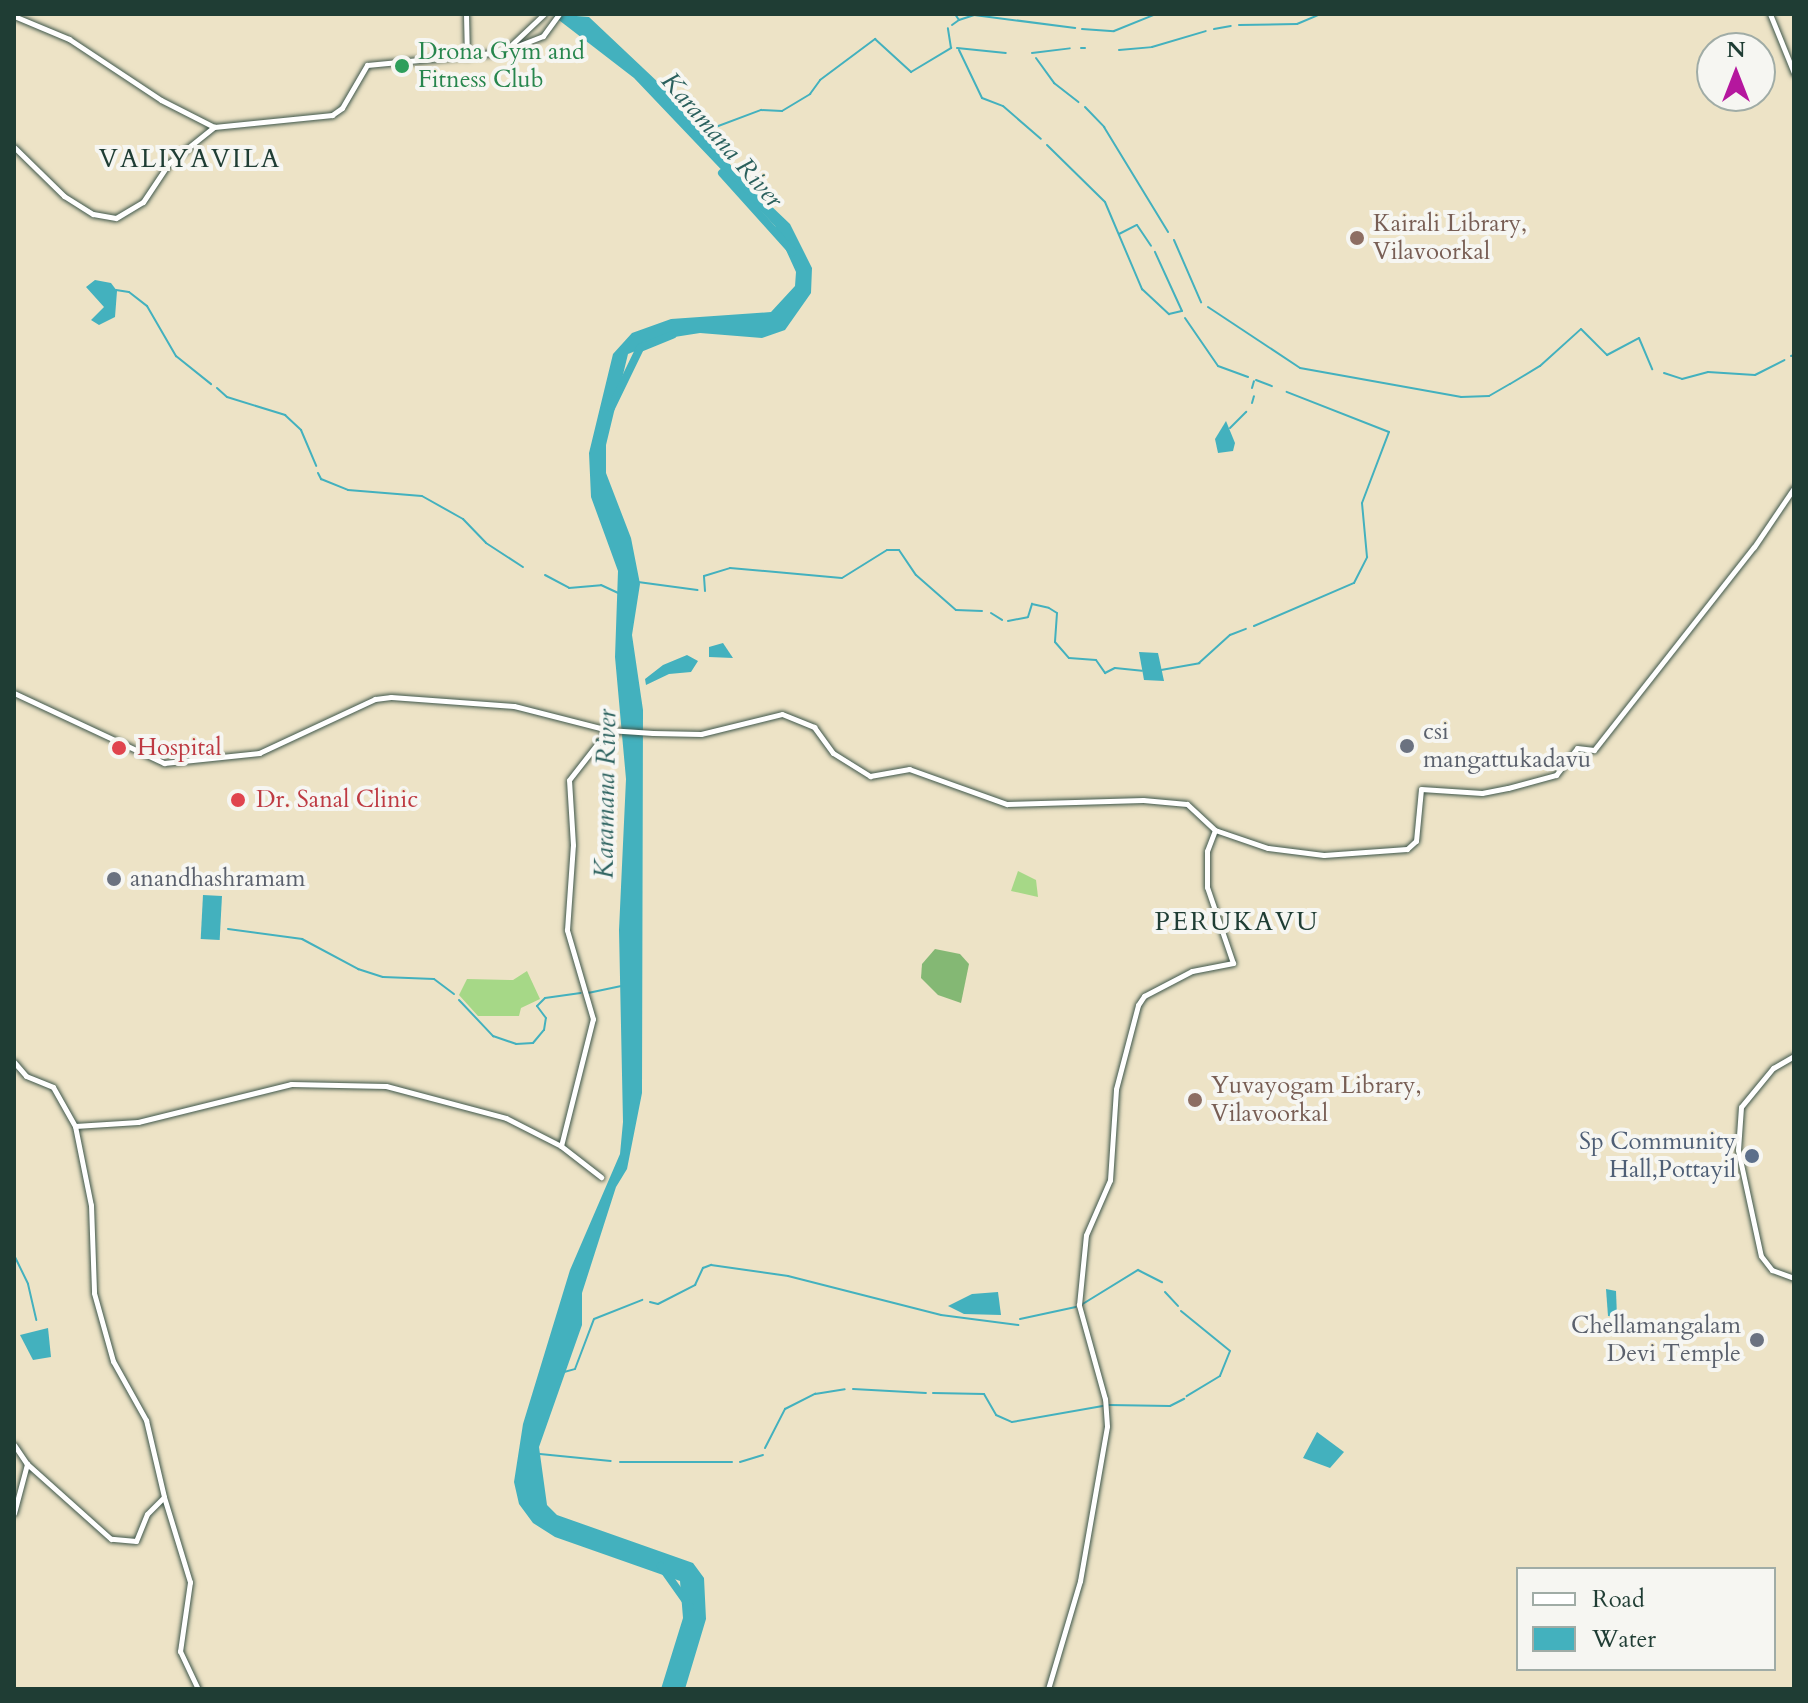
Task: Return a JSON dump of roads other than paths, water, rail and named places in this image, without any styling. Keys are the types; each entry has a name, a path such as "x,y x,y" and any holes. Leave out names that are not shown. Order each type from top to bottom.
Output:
{"street":[{"path":"466,14 467,57"},
{"path":"502,52 544,14"},
{"path":"14,147 64,196 109,219 143,202 169,163 214,127 337,113 367,65 425,56 467,57 502,52 543,36 559,14"},
{"path":"1770,14 1794,73"},
{"path":"14,16 60,35 161,100 214,127"},
{"path":"14,693 164,763 259,753 375,699 391,697 514,706 608,730 653,733 701,734 782,714 814,727 859,774 909,769 1007,804 1143,800 1187,804 1215,830 1268,848 1324,855 1407,849 1416,841 1421,789 1482,793 1508,788 1556,775 1577,748 1594,750 1754,547 1794,488"},
{"path":"561,1146 593,1019 567,930 573,845 569,780 608,730"},
{"path":"1048,1689 1080,1581 1107,1426 1105,1399 1079,1305 1086,1235 1110,1180 1118,1079 1141,1000 1198,968 1233,963 1207,887 1207,851 1215,830"},
{"path":"1794,1056 1773,1068 1746,1098 1738,1150 1761,1256 1772,1270 1794,1278"},
{"path":"14,1062 26,1076 53,1087 75,1126 91,1205 94,1293 113,1361 146,1420 164,1497 190,1582 180,1651 198,1689"},
{"path":"75,1126 138,1122 291,1084 402,1089 506,1118 561,1146 601,1177"},
{"path":"14,1445 27,1464 111,1539 136,1541 147,1514 164,1497"},
{"path":"14,1513 27,1464"}],"water":[{"path":"551,14 589,17 661,85 742,178 790,224 812,268 811,293 785,330 762,338 700,333 668,338 628,354 606,445 606,473 631,538 640,584 632,635 643,710 642,1093 627,1169 616,1187 582,1293 582,1325 539,1447 547,1505 557,1515 693,1563 704,1578 706,1619 685,1689 661,1689 683,1618 680,1581 555,1537 533,1523 519,1504 514,1482 523,1424 570,1270 620,1154 623,1122 619,930 626,779 615,657 618,571 591,497 589,453 613,354 632,333 671,319 771,312 795,286 796,272 775,226 634,78"},
{"path":"95,280 111,283 117,291 115,317 99,325 91,320 104,307 86,287"},
{"path":"1226,421 1235,443 1233,451 1218,453 1215,439"},
{"path":"723,643 733,658 709,657 709,647"},
{"path":"1139,652 1158,653 1164,681 1144,680"},
{"path":"687,655 698,661 691,672 669,674 646,685 645,679 663,665"},
{"path":"203,895 222,896 220,940 201,939"},
{"path":"1606,1289 1616,1291 1617,1317 1608,1316"},
{"path":"998,1292 1001,1315 964,1314 948,1306 972,1294"},
{"path":"48,1328 51,1357 33,1360 20,1335"},
{"path":"1317,1432 1344,1452 1330,1468 1303,1458"}],"waterway":[{"path":"952,25 959,20 955,14"},
{"path":"1082,29 1114,31 1156,14"},
{"path":"1239,25 1297,24 1321,14"},
{"path":"959,20 974,15 1075,28"},
{"path":"1214,29 1231,26"},
{"path":"705,131 761,110 782,111 810,94 820,80 875,39 911,72 951,48 948,28"},
{"path":"1119,50 1152,47 1206,31"},
{"path":"957,48 1006,53"},
{"path":"1032,53 1070,48"},
{"path":"959,50 982,98 1003,106 1041,139"},
{"path":"1036,58 1054,83 1078,102"},
{"path":"1085,107 1104,127 1168,232"},
{"path":"1047,145 1105,202 1142,289 1169,314 1182,311 1155,252"},
{"name":"Karamana River","path":"722,173 793,252"},
{"path":"1119,234 1137,225 1151,246"},
{"path":"1174,240 1201,302"},
{"path":"116,290 129,292 147,306 176,356 211,384"},
{"path":"1208,307 1300,368 1461,397 1489,396 1540,366 1581,329 1607,355 1639,338 1652,369"},
{"path":"1185,318 1218,366 1248,377"},
{"name":"Karamana River","path":"611,408 640,348 673,335"},
{"path":"1664,373 1682,379 1708,372 1755,375 1784,360"},
{"path":"1256,380 1272,386"},
{"path":"1252,388 1254,381"},
{"path":"217,388 227,397 285,415 301,430 316,466"},
{"path":"1254,626 1354,583 1367,557 1362,503 1389,432 1287,392"},
{"path":"1252,403 1254,396"},
{"path":"1230,428 1246,412"},
{"path":"318,473 321,479 348,490 422,496 463,519 486,543 523,567"},
{"path":"705,591 704,576 730,568 842,578 887,550 899,550 916,575 956,610 982,611"},
{"path":"545,575 569,588 601,585 618,593"},
{"path":"638,582 697,590"},
{"path":"1008,621 1028,617 1032,604 1049,608 1057,613 1055,642 1069,658 1096,660 1105,673 1115,668 1142,671"},
{"path":"991,613 1002,620"},
{"path":"1161,670 1199,663 1230,635 1246,629"},
{"path":"228,929 302,939 358,969 383,977 434,979 454,994"},
{"path":"588,993 621,986"},
{"path":"459,1000 493,1036 516,1044 533,1043 544,1030 546,1018 537,1006 545,998 581,993"},
{"path":"14,1223 14,1237"},
{"path":"14,1255 28,1284 36,1320"},
{"path":"650,1302 658,1304 695,1285 703,1268 711,1265 788,1276 941,1315 1018,1325"},
{"path":"1081,1305 1138,1270 1162,1282"},
{"path":"1165,1292 1178,1306"},
{"path":"564,1372 575,1369 594,1319 642,1300"},
{"path":"1020,1319 1076,1307"},
{"path":"1181,1311 1230,1351 1220,1376 1187,1396"},
{"path":"765,1448 785,1409 815,1394 845,1389"},
{"path":"853,1389 926,1393"},
{"path":"933,1393 984,1394 996,1415 1012,1422 1103,1406"},
{"path":"1109,1405 1170,1406 1184,1399"},
{"path":"540,1454 611,1461"},
{"path":"740,1462 763,1455"},
{"path":"620,1462 732,1462"},
{"name":"Karamana River","path":"661,1566 690,1607"}],"place":[{"name":"Drona Gym and Fitness Club","path":"402,66"},
{"name":"Kairali Library, Vilavoorkal","path":"1357,238"},
{"name":"csi mangattukadavu","path":"1407,746"},
{"name":"Hospital","path":"119,748"},
{"name":"Dr. Sanal Clinic","path":"238,800"},
{"name":"anandhashramam","path":"114,879"},
{"name":"Yuvayogam Library, Vilavoorkal","path":"1195,1100"},
{"name":"Sp Community Hall,Pottayil","path":"1752,1156"},
{"name":"Chellamangalam Devi Temple","path":"1757,1340"}],"district":[{"name":"VALIYAVILA","path":"190,159"},
{"name":"PERUKAVU","path":"1237,922"}]}
